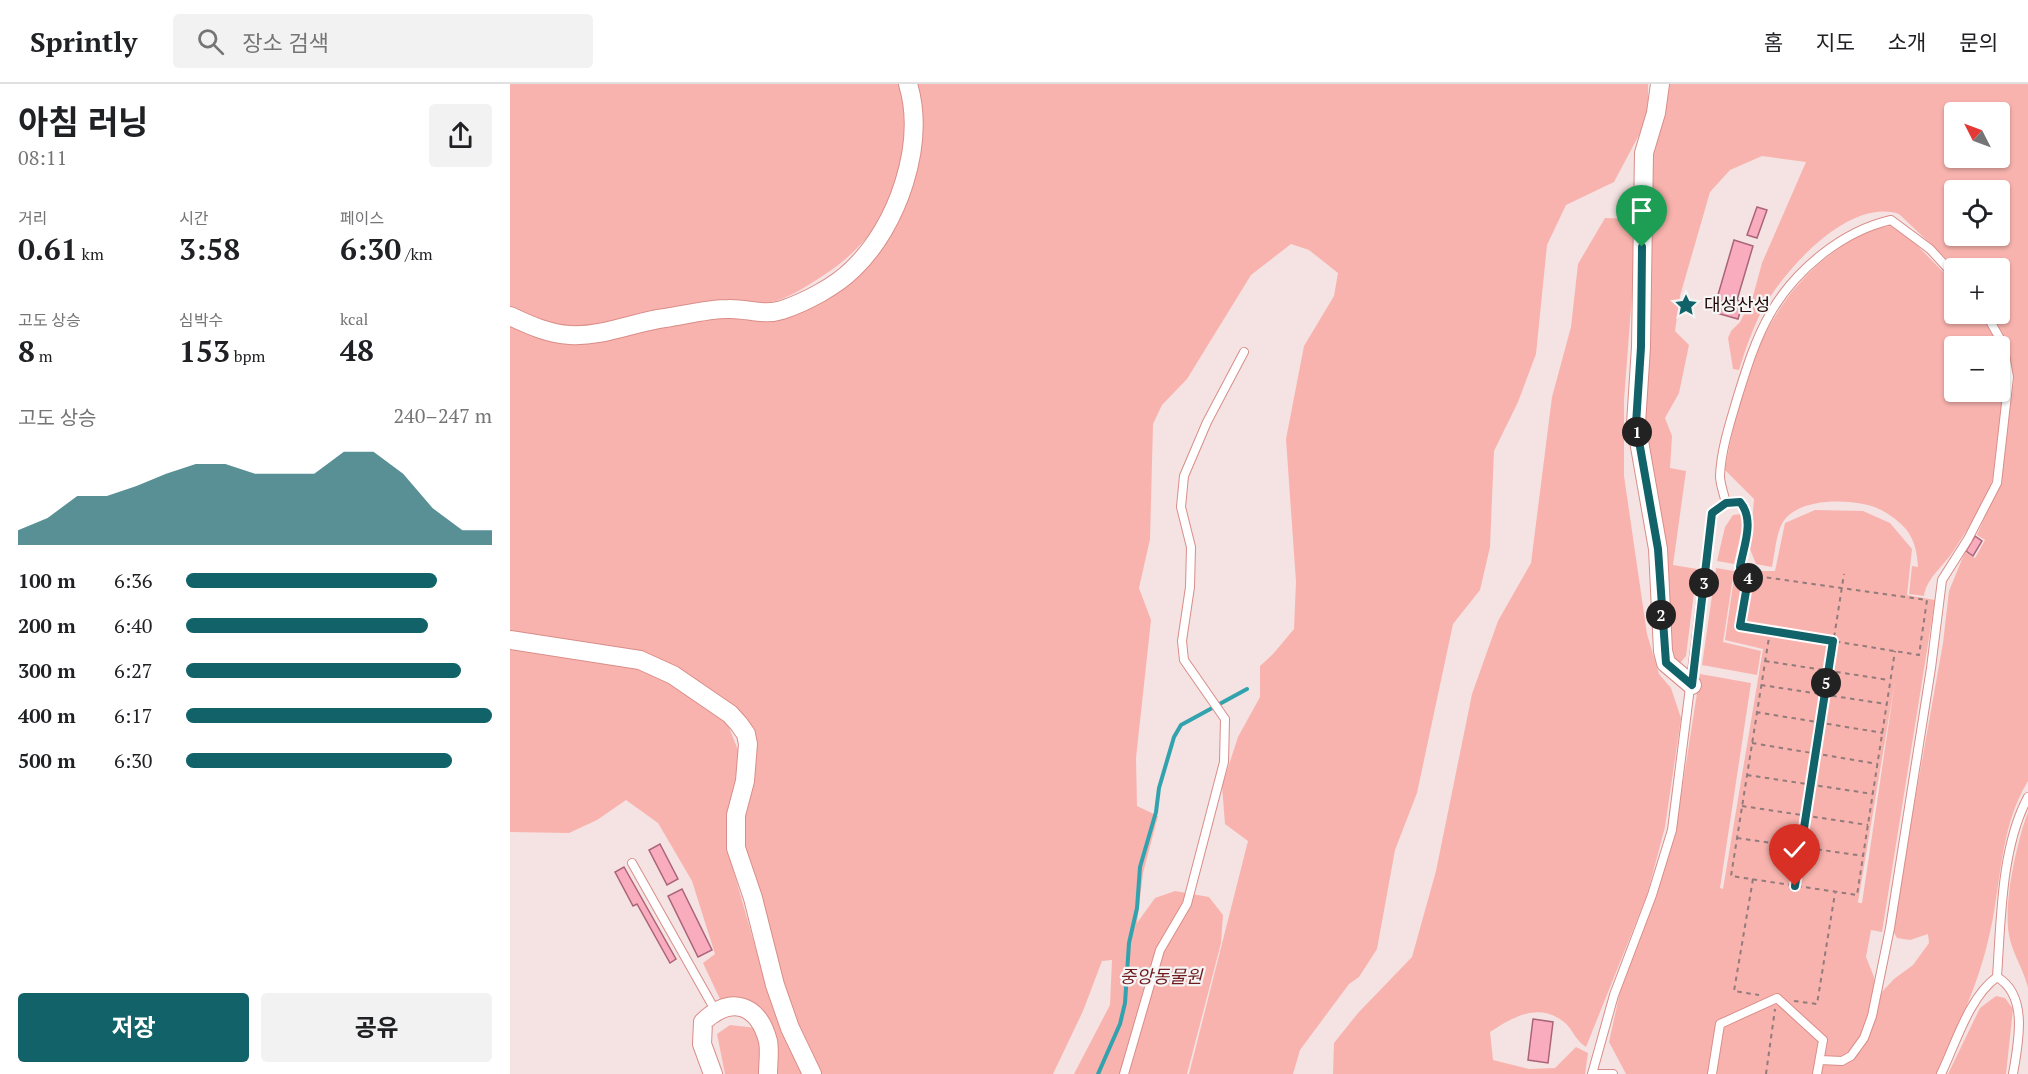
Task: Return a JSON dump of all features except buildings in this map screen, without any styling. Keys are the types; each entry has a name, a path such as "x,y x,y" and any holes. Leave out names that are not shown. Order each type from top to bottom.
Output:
{"street":[{"path":"510,316 538,329 571,335 728,309 761,312 781,310 831,285 853,269 873,246 893,212 909,163 913,101 908,84"},
{"path":"1660,84 1656,113 1644,153 1641,347 1636,424 1658,549 1665,657 1673,671 1692,685"},
{"path":"510,640 640,660 673,675 730,714 746,734 748,744 745,781 736,815 736,848 753,898 775,985 790,1028 812,1074"},
{"path":"713,1074 700,1035 703,1022 715,1010 732,1006 747,1008 759,1018 768,1043 768,1074"}],"lane":[{"path":"1726,503 1720,477 1728,430 1749,361 1770,313 1791,286 1818,258 1858,232 1891,220 1930,249 1944,264"},
{"path":"1820,1060 1842,1061 1851,1056 1864,1038 1872,1016 1890,928 1931,668 1942,580 1979,521 1997,483 2009,376 2003,344 1992,324"},
{"path":"1124,1074 1160,950 1186,904 1224,762 1225,719 1184,660 1182,641 1190,587 1191,547 1182,507 1184,476 1207,422 1244,352"},
{"path":"1613,1074 1594,1074 1614,995 1652,895 1672,831 1712,513"},
{"path":"1941,1074 1970,1012 1987,984 1997,977 2011,843 2019,814 2028,797"},
{"path":"632,863 715,1010"},
{"path":"1997,977 2007,981 2019,993 2022,1023 2013,1074"},
{"path":"1712,1074 1720,1024 1777,998 1823,1041 1817,1074"}],"path":[{"path":"1726,503 1740,502 1747,511 1748,524 1740,567 1749,574 1928,600 1918,655 1740,626 1749,574"},
{"path":"1795,886 1844,574"},
{"path":"1770,631 1731,876 1857,895 1895,651"},
{"path":"1765,661 1891,680"},
{"path":"1761,686 1887,705"},
{"path":"1756,712 1883,733"},
{"path":"1752,743 1878,764"},
{"path":"1747,775 1873,794"},
{"path":"1742,806 1869,825"},
{"path":"1737,838 1864,856"},
{"path":"1740,956 1753,879"},
{"path":"1823,969 1835,892"},
{"path":"1766,1074 1777,998"}],"green space":[{"path":"510,84 902,84 905,142 901,169 893,194 881,218 865,239 845,259 821,277 790,295 763,304 718,303 654,310 588,329 561,327 510,308"},
{"name":"중앙동물원","path":"915,84 1648,84 1648,118 1614,182 1566,205 1547,245 1536,354 1518,402 1494,451 1490,547 1480,590 1453,624 1417,793 1395,850 1377,949 1359,977 1349,984 1300,1050 1293,1074 1189,1074 1248,841 1225,824 1222,786 1238,737 1260,697 1260,666 1294,629 1296,582 1286,439 1304,346 1334,296 1338,273 1309,250 1291,244 1251,275 1187,379 1162,405 1153,424 1150,539 1139,588 1151,620 1136,758 1137,806 1158,816 1143,873 1137,923 1155,898 1175,891 1209,897 1223,915 1221,943 1187,1074 1074,1074 1110,1005 1112,960 1102,961 1083,1011 1053,1074 818,1074 795,1026 741,842 754,746 679,672 510,634 510,322 539,335 749,316 841,285 904,206"},
{"path":"1667,84 2028,84 2028,781 2011,819 2002,859 1993,921 1978,976 1936,1074 1626,1074 1609,1042 1620,992 1675,834 1700,674 1751,683 1720,888 1723,889 1763,649 1725,640 1735,571 1775,571 1785,523 1815,510 1863,511 1890,523 1912,549 1907,595 1935,600 1882,932 1871,930 1866,957 1874,977 1869,1017 1856,1046 1843,1058 1832,1057 1830,1064 1843,1065 1861,1051 1868,1039 1881,993 1894,979 1913,965 1929,943 1928,934 1910,940 1897,938 1892,929 1943,643 1949,591 1965,552 1975,558 1985,540 1977,535 2000,481 2014,380 2010,360 2010,336 2004,336 1997,324 2010,324 2010,258 1945,258 1899,214 1880,212 1861,216 1841,225 1822,239 1789,272 1765,305 1750,336 1739,370 1733,369 1728,338 1740,322 1753,296 1762,263 1806,162 1762,156 1730,170 1710,192 1680,296 1675,331 1689,345 1679,393 1665,418 1672,436 1670,468 1686,471 1673,565 1697,569 1686,656 1681,662 1674,663 1641,429 1648,162","holes":["1895,681 1862,903 1859,903 1858,902"]},
{"path":"1605,218 1632,219 1634,269 1624,400 1624,476 1647,634 1659,674 1671,688 1681,718 1665,827 1647,895 1586,1047 1564,1022 1545,1013 1535,1012 1517,1017 1490,1032 1493,1060 1529,1069 1555,1068 1576,1047 1588,1053 1585,1074 1333,1074 1334,1043 1358,1013 1412,957 1436,871 1472,694 1498,621 1531,563 1552,397 1571,327 1578,264"},
{"path":"1891,226 1906,234 1944,273 1944,324 1986,324 1993,336 1944,336 1944,402 2002,402 1998,451 1992,481 1985,499 1950,556 1932,577 1924,596 1909,594 1912,566 1918,567 1914,544 1906,529 1882,510 1869,505 1828,502 1801,508 1790,514 1783,522 1776,543 1772,567 1756,564 1750,549 1754,499 1725,470 1738,407 1759,347 1773,319 1812,270 1857,237"},
{"path":"1741,514 1744,520 1734,564 1717,561 1725,527 1733,515"},
{"path":"1716,568 1734,571 1723,642 1761,651 1757,675 1702,665"},
{"path":"510,648 637,667 671,678 726,720 738,750 739,771 728,843 733,869 764,978 787,1039 805,1074 774,1074 759,1009 741,997 720,999 703,963 715,954 692,881 658,823 626,800 597,820 569,833 510,832"},
{"path":"2028,812 2028,988 2009,935 2008,907 2012,873"},
{"path":"1996,996 2005,998 2013,1009 2006,1074 1948,1074 1980,1008"},
{"path":"730,1025 757,1028 761,1039 760,1074 725,1074 717,1034"}],"waterway":[{"path":"1098,1074 1120,1024 1125,1003 1129,943 1137,908 1140,867 1174,737 1181,725 1247,689"}],"place":[{"name":"대성산성","path":"1686,305"}],"route":[{"path":"1642,247 1641,347 1636,424 1658,549 1666,663 1692,685 1712,513 1726,503 1740,502 1747,511 1748,524 1740,567 1749,574 1740,626 1833,641 1795,886"}]}
